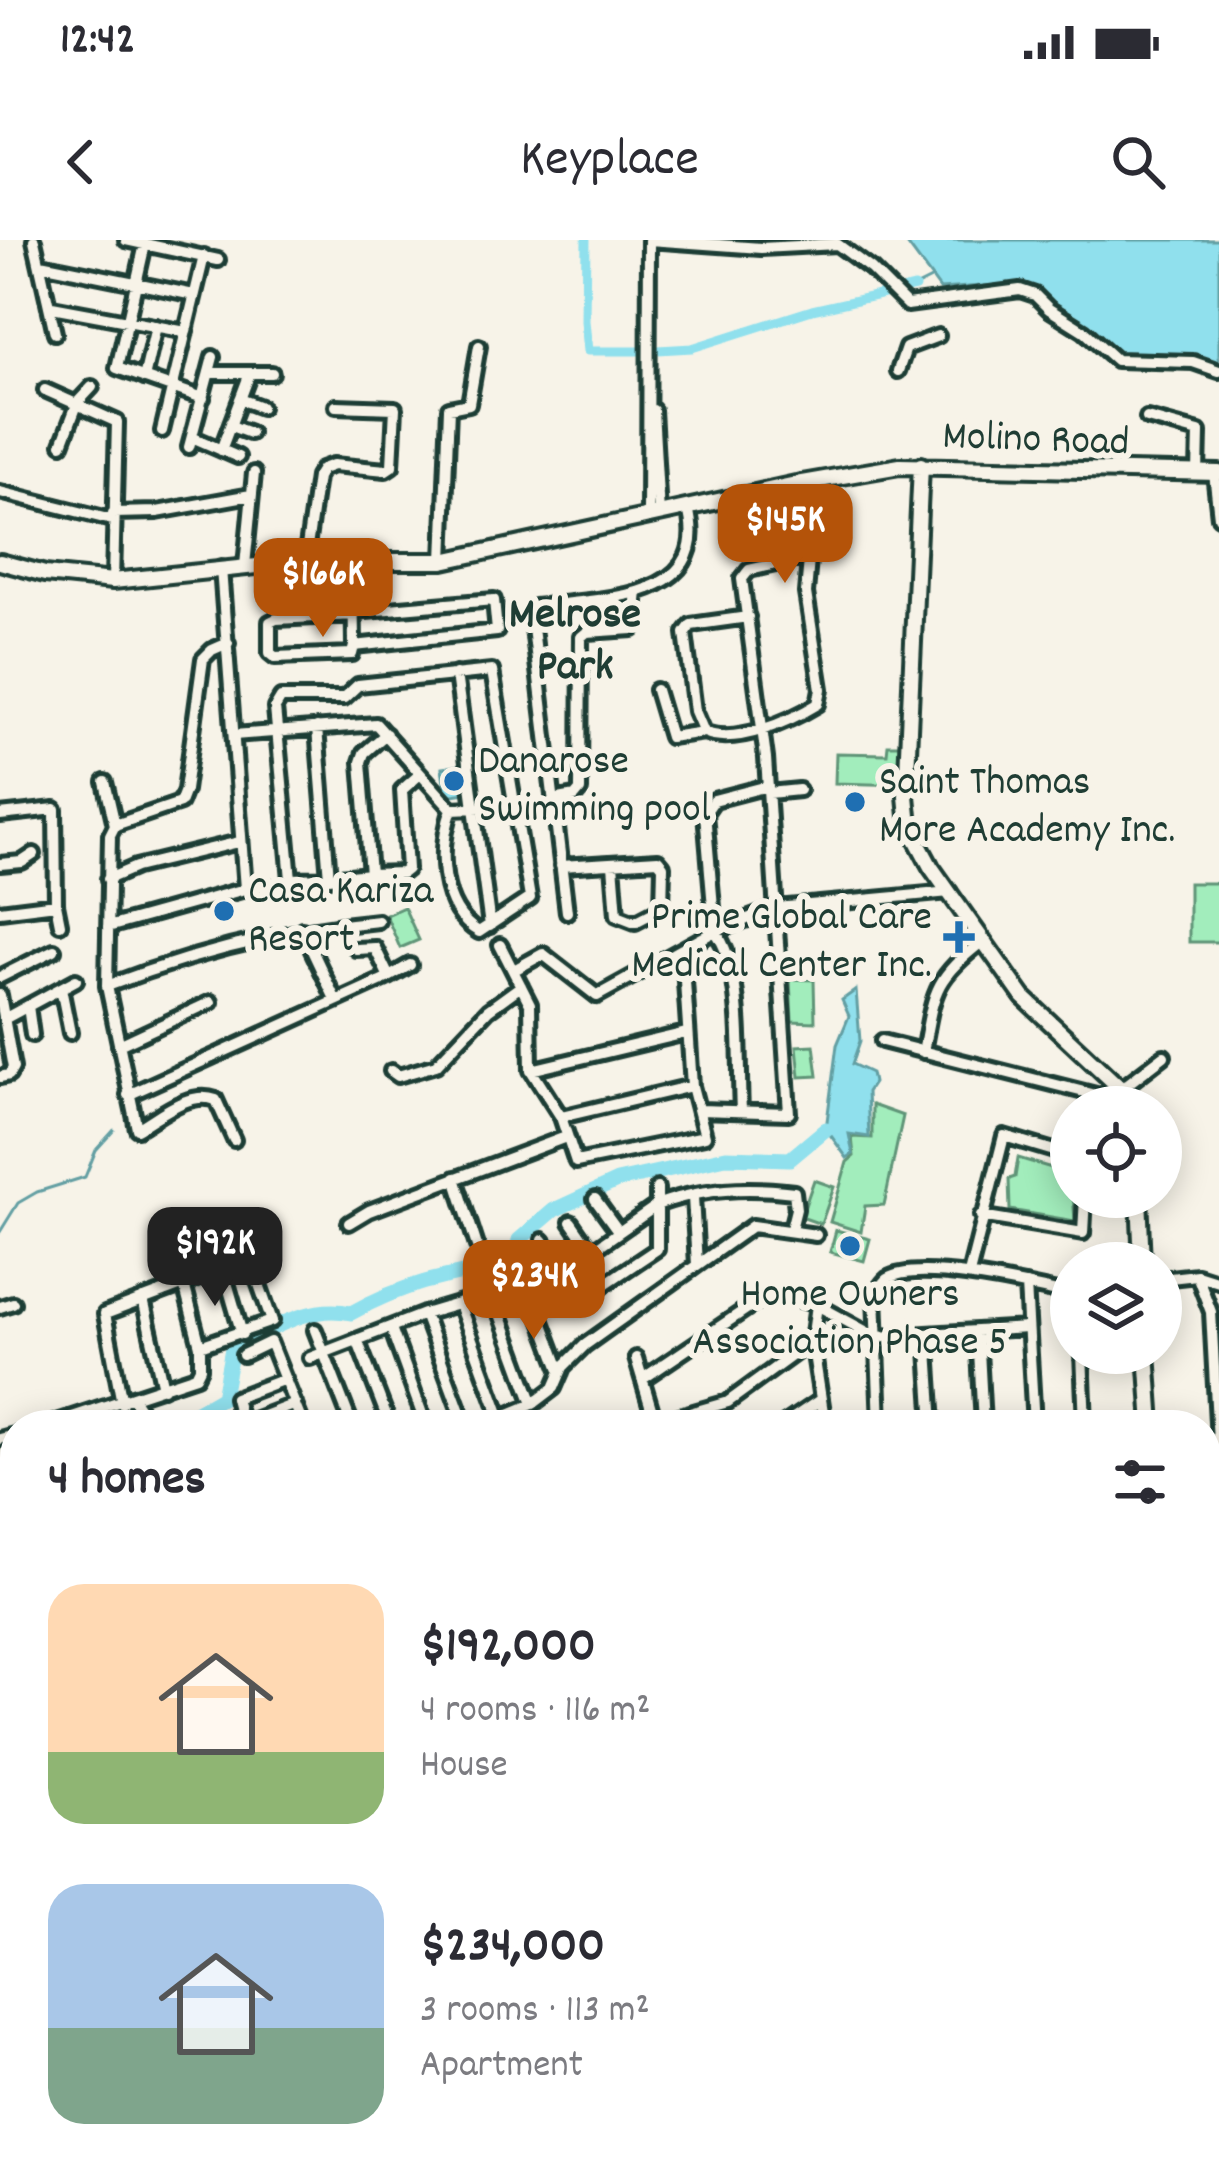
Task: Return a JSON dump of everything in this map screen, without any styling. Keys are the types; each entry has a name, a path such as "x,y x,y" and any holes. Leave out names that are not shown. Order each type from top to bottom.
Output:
{"main road":[{"name":"Molino Road","path":"0,562 45,574 113,581 305,561 443,561 816,481 921,464 1210,473"},
{"path":"921,464 907,813 916,842 1023,997 1117,1086"},
{"path":"1149,1374 1151,1410"}],"street":[{"path":"34,240 55,333"},
{"path":"127,240 218,260"},
{"path":"653,515 652,240 760,248 828,242 846,248 901,302 914,305 1030,292 1116,360 1193,362 1219,371"},
{"path":"146,244 117,368 203,398"},
{"path":"162,431 204,256"},
{"path":"41,264 194,295"},
{"path":"52,307 186,332"},
{"path":"144,378 156,326"},
{"path":"898,371 906,348 938,336"},
{"path":"443,561 449,408 469,404 479,346"},
{"path":"213,357 192,443 238,458"},
{"path":"209,373 272,373"},
{"path":"221,449 250,373"},
{"path":"62,444 78,403 92,387"},
{"path":"45,390 116,422 113,581"},
{"path":"240,399 261,406"},
{"path":"305,561 322,469 386,470 392,466 395,408 336,406"},
{"path":"1147,418 1199,432 1219,517"},
{"path":"231,425 250,433"},
{"path":"245,566 254,473"},
{"path":"656,690 670,737 704,732 717,738 799,715 818,704 821,689 806,593 816,481"},
{"path":"0,492 112,517 251,495"},
{"path":"567,912 531,611 665,583 682,565 693,532 684,509"},
{"path":"700,1110 789,1113 769,790 744,573 811,556"},
{"path":"353,562 354,614 354,646 352,654 275,657 269,653 269,622 276,619 354,614 494,600 496,631 354,646"},
{"path":"221,568 245,889"},
{"path":"553,800 575,796 580,790 581,638 587,632 633,629 638,592"},
{"path":"704,732 695,711 686,627 748,617"},
{"path":"228,643 203,659 180,803 116,825 110,835 107,986 137,1130 194,1098 216,1100 233,1140"},
{"path":"419,775 402,790 407,869 402,873 296,880 289,876 275,705 281,698 344,698 358,685 490,670 495,675 530,900 490,926 473,930 449,902 443,835 452,809"},
{"path":"456,674 490,926"},
{"path":"233,735 374,723 452,809 517,806"},
{"path":"317,728 329,878"},
{"path":"370,874 362,761 364,753 386,734"},
{"path":"105,782 116,825"},
{"path":"741,1110 733,971 727,947 715,931 706,814 709,805 769,790 800,790"},
{"path":"0,815 55,809 60,924"},
{"path":"108,879 136,867 239,842"},
{"path":"0,864 22,862 34,854"},
{"path":"561,866 658,860 663,866 662,908 635,922 617,915 613,864"},
{"path":"108,927 266,885"},
{"path":"514,970 543,954 597,996 715,931 777,908 950,892"},
{"path":"0,911 56,904"},
{"path":"107,986 163,965 302,928 378,921"},
{"path":"302,928 336,1001"},
{"path":"923,1052 939,982 953,964 983,941"},
{"path":"500,945 525,994 531,1070 561,1117 576,1162 704,1136 692,1086 683,951"},
{"path":"356,949 375,948 389,976"},
{"path":"0,977 54,950"},
{"path":"128,1095 410,965"},
{"path":"4,1019 76,980"},
{"path":"62,988 70,1033"},
{"path":"391,1072 398,1076 429,1069 488,1010 525,994"},
{"path":"0,995 13,1068 0,1077"},
{"path":"119,1046 211,1002"},
{"path":"28,1006 32,1035"},
{"path":"531,1070 686,1033"},
{"path":"882,1041 1060,1086"},
{"path":"1126,1086 1164,1056"},
{"path":"561,1117 692,1086"},
{"path":"969,1274 1004,1136 1050,1150"},
{"path":"349,1223 369,1210 566,1137"},
{"path":"455,1178 477,1246"},
{"path":"310,1358 424,1314 561,1272 659,1204 748,1186 794,1192 791,1229"},
{"path":"543,1240 561,1272 572,1306 657,1249 657,1188"},
{"path":"693,1197 697,1265"},
{"path":"595,1199 619,1232"},
{"path":"981,1216 1083,1233 1084,1218"},
{"path":"571,1222 591,1251"},
{"path":"516,1410 554,1388 561,1372 585,1346 752,1226 816,1234"},
{"path":"136,1410 128,1401 105,1314 250,1259 272,1321 200,1346"},
{"path":"223,1269 242,1334"},
{"path":"879,1410 875,1294 884,1280 969,1274 1050,1290"},
{"path":"1182,1277 1197,1275 1219,1282"},
{"path":"1197,1275 1211,1312 1218,1394"},
{"path":"99,1410 196,1376 200,1346 184,1284"},
{"path":"528,1284 561,1372"},
{"path":"1026,1285 1033,1410"},
{"path":"493,1295 533,1403"},
{"path":"644,1378 764,1297 788,1296 817,1305 876,1337 1028,1328"},
{"path":"143,1299 163,1388"},
{"path":"459,1304 497,1410"},
{"path":"817,1305 812,1341 822,1410"},
{"path":"424,1314 459,1410"},
{"path":"391,1328 421,1410"},
{"path":"315,1330 346,1410"},
{"path":"978,1332 982,1410"},
{"path":"927,1334 932,1410"},
{"path":"701,1410 728,1402 812,1341"},
{"path":"242,1355 271,1342 297,1410"},
{"path":"358,1342 384,1410"},
{"path":"637,1358 650,1410"},
{"path":"1083,1374 1084,1410"},
{"path":"238,1410 235,1398 285,1379"},
{"path":"805,1410 820,1400"},
{"path":"280,1410 295,1404"}],"green space":[{"path":"888,745 905,745 904,785 835,783 836,753 887,754"},
{"path":"1189,883 1219,883 1219,942 1189,942"},
{"path":"404,907 419,940 400,948 386,915"},
{"path":"790,979 814,980 815,1022 792,1021"},
{"path":"814,1045 818,1076 800,1077 797,1046"},
{"path":"872,1105 903,1116 884,1205 865,1206 861,1232 830,1222 847,1162 854,1156 852,1137 872,1138"},
{"path":"1018,1158 1050,1168 1050,1217 1010,1210 1009,1179 1015,1177"},
{"path":"814,1180 834,1187 821,1224 801,1217"},
{"name":"Home Owners Association Phase 5","path":"836,1230 870,1239 864,1261 830,1252"}],"water":[{"path":"904,240 1219,240 1219,366 1193,356 1117,353 1085,324 1059,311 1025,283 940,289"},
{"name":"Danarose Swimming pool","path":"462,765 466,793 446,796 442,768"},
{"path":"856,990 860,1041 852,1064 871,1073 873,1083 867,1092 869,1137 849,1134 853,1154 847,1158 826,1129 837,1045 849,1016 842,1000"}],"waterway":[{"path":"586,240 588,351 641,351"},
{"path":"915,287 931,279"},
{"path":"658,350 692,348 812,310 915,287"},
{"path":"201,1410 223,1397 232,1348 275,1327 320,1312 351,1313 411,1286 514,1263 519,1240 554,1210 617,1181 726,1157 790,1159 826,1129"},
{"path":"0,1232 18,1203 85,1177 96,1150 114,1130"}],"place":[{"name":"Danarose Swimming pool","path":"454,781"},
{"name":"Saint Thomas More Academy Inc.","path":"855,802"},
{"name":"Casa Kariza Resort","path":"224,911"},
{"name":"Prime Global Care Medical Center Inc.","path":"959,937"},
{"name":"Home Owners Association Phase 5","path":"850,1246"}],"district":[{"name":"Melrose Park","path":"575,636"}]}
